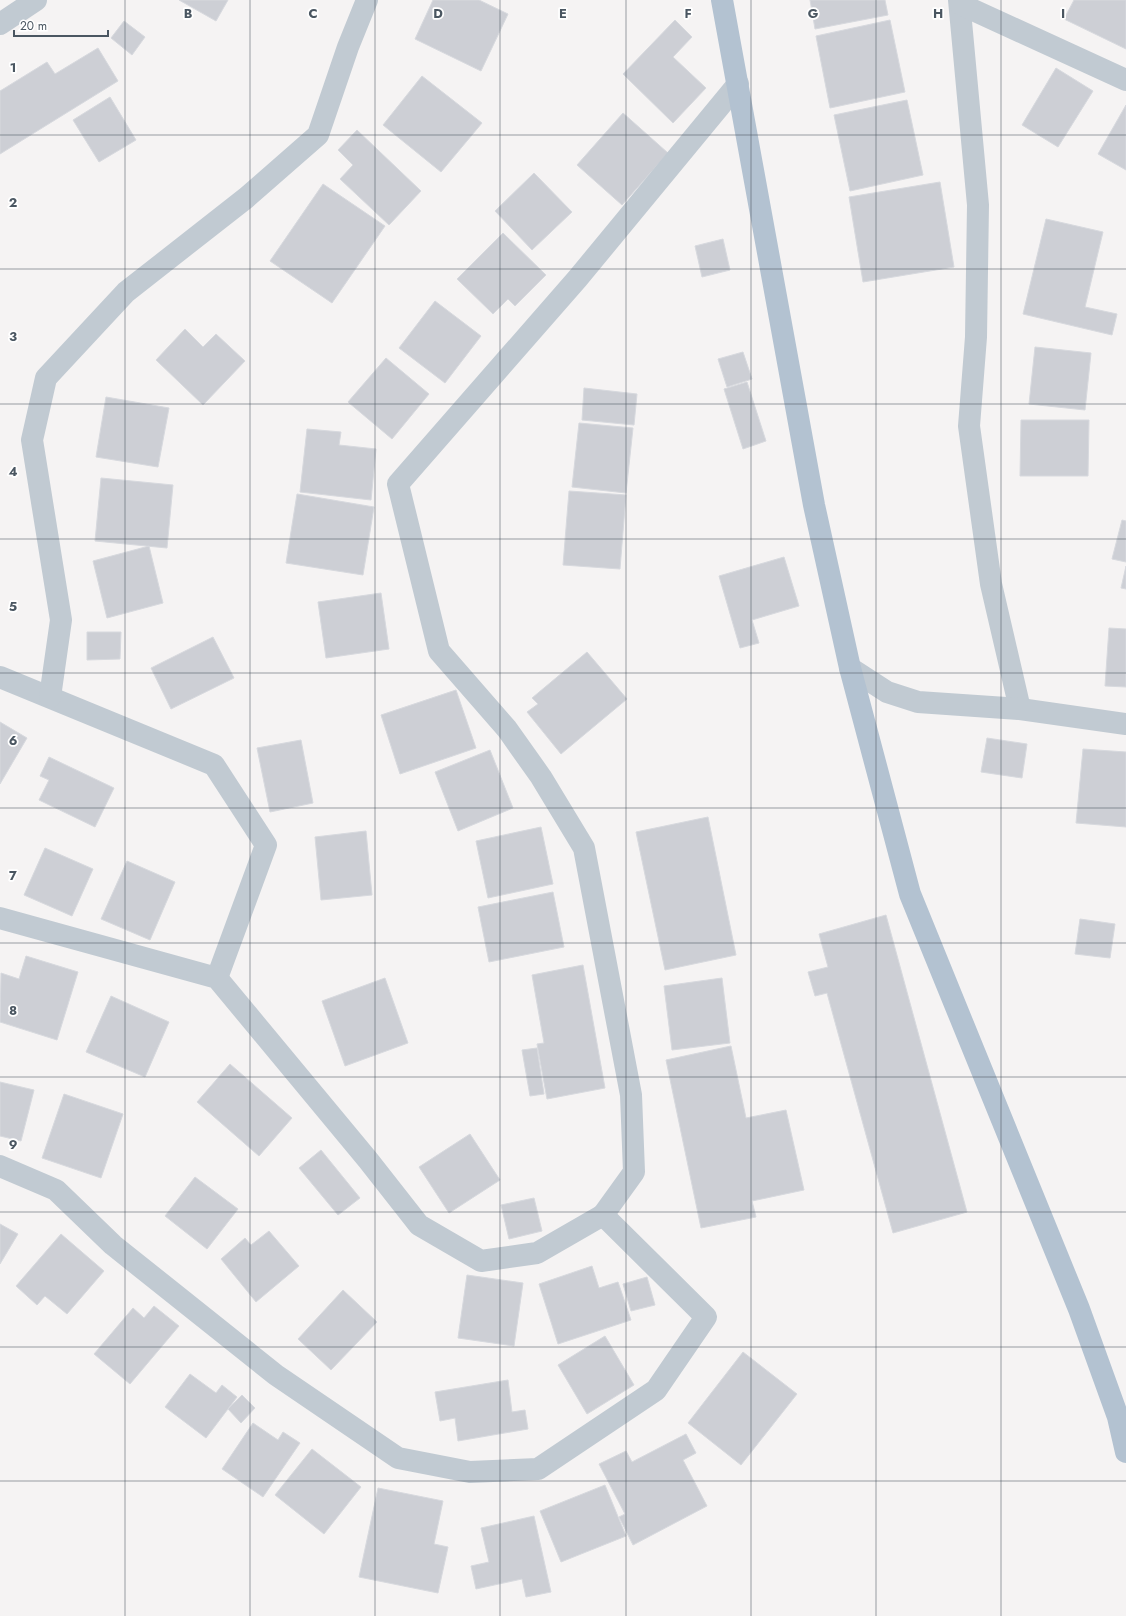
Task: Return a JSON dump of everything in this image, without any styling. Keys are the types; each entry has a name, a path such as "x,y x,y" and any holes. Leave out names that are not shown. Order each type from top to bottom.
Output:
{"main road":[{"path":"722,0 814,505 850,668 910,894 1079,1309 1118,1416 1126,1452"}],"street":[{"path":"0,24 36,0"},
{"path":"50,697 61,620 32,440 46,378 126,292 246,198 318,135 348,47 367,0"},
{"path":"959,2 1126,80"},
{"path":"959,2 978,204 976,337 969,426 992,584 1020,709"},
{"path":"0,918 217,978 363,1154 419,1225 480,1261 536,1253 603,1215 634,1172 631,1095 584,848 542,777 515,741 439,651 398,484 578,278 738,84"},
{"path":"850,668 887,692 918,702 1020,709 1126,724"},
{"path":"0,677 214,765 266,845 217,978"},
{"path":"0,1166 56,1190 113,1245 276,1375 398,1458 470,1472 538,1469 656,1390 706,1317 603,1215"}],"building":[{"path":"179,0 228,0 216,21"},
{"path":"433,0 479,0 508,14 481,71 415,39"},
{"path":"810,0 885,0 888,15 815,29"},
{"path":"1074,0 1126,0 1126,49 1064,19"},
{"path":"675,20 692,37 673,57 706,88 673,123 623,74"},
{"path":"890,20 905,92 830,108 816,36"},
{"path":"124,21 145,37 132,55 111,38"},
{"path":"98,48 118,81 0,154 0,91 47,62 55,74"},
{"path":"1056,68 1093,91 1058,147 1022,125"},
{"path":"422,76 482,123 441,172 383,125"},
{"path":"110,97 136,140 99,162 73,120"},
{"path":"907,100 923,175 850,191 834,115"},
{"path":"1126,105 1126,170 1098,154"},
{"path":"623,113 668,153 622,205 577,165"},
{"path":"357,130 421,191 389,225 340,179 353,165 338,150"},
{"path":"534,173 572,212 532,250 495,211"},
{"path":"940,182 954,267 863,282 849,197"},
{"path":"323,184 385,226 332,303 270,261"},
{"path":"1046,219 1103,232 1085,307 1117,314 1112,335 1023,314"},
{"path":"503,233 546,275 515,306 508,299 493,314 457,279"},
{"path":"723,239 730,270 702,277 695,246"},
{"path":"435,301 481,336 445,383 399,348"},
{"path":"185,329 203,347 216,334 245,361 203,405 156,360"},
{"path":"1035,347 1091,353 1085,410 1029,404"},
{"path":"743,352 752,379 727,387 718,359"},
{"path":"386,358 429,394 392,439 348,402"},
{"path":"747,382 766,441 743,449 724,389"},
{"path":"584,388 637,394 634,425 582,420"},
{"path":"106,397 169,408 158,467 96,457"},
{"path":"1021,420 1089,420 1088,476 1020,476"},
{"path":"579,423 633,428 626,493 572,487"},
{"path":"307,429 341,432 339,445 376,449 371,500 300,492"},
{"path":"101,478 173,485 167,548 95,541"},
{"path":"569,491 626,495 620,569 563,565"},
{"path":"297,494 374,507 363,575 286,563"},
{"path":"1122,520 1126,521 1126,562 1112,559"},
{"path":"149,546 163,603 107,618 93,561"},
{"path":"784,557 799,606 752,620 759,643 740,648 719,576"},
{"path":"1126,566 1126,589 1121,588"},
{"path":"381,593 389,649 326,658 318,602"},
{"path":"1109,628 1126,629 1126,687 1105,686"},
{"path":"87,632 121,632 120,659 87,660"},
{"path":"213,637 234,678 171,709 151,668"},
{"path":"587,652 627,699 561,754 527,712 538,704 532,698"},
{"path":"456,690 476,748 400,774 381,715"},
{"path":"0,722 27,738 0,784"},
{"path":"987,738 1027,744 1022,778 981,772"},
{"path":"301,740 313,803 270,812 257,748"},
{"path":"1083,749 1126,752 1126,827 1076,823"},
{"path":"490,750 513,808 458,831 435,772"},
{"path":"49,757 114,788 95,827 39,800 49,780 40,776"},
{"path":"708,817 736,955 665,970 636,832"},
{"path":"541,827 553,884 488,898 476,841"},
{"path":"366,831 372,895 321,900 315,837"},
{"path":"45,848 93,869 72,916 24,895"},
{"path":"127,861 175,882 150,940 101,919"},
{"path":"553,892 564,947 489,962 478,907"},
{"path":"886,915 967,1212 893,1233 827,993 815,996 808,972 828,967 819,934"},
{"path":"1080,919 1115,924 1110,958 1075,954"},
{"path":"26,956 78,972 57,1040 0,1022 1,973 19,979"},
{"path":"583,965 605,1088 547,1099 537,1044 544,1043 532,975"},
{"path":"385,978 408,1043 345,1066 322,1001"},
{"path":"722,978 730,1043 672,1050 664,986"},
{"path":"111,996 169,1022 145,1077 86,1052"},
{"path":"731,1046 746,1118 786,1110 804,1190 752,1201 756,1217 701,1228 666,1060"},
{"path":"537,1048 544,1094 530,1096 522,1050"},
{"path":"230,1064 292,1118 259,1156 197,1102"},
{"path":"0,1082 34,1090 21,1141 0,1136"},
{"path":"64,1094 123,1114 101,1178 42,1158"},
{"path":"470,1134 500,1180 449,1213 419,1167"},
{"path":"321,1150 360,1198 338,1215 299,1168"},
{"path":"195,1177 238,1209 207,1249 165,1216"},
{"path":"534,1198 542,1231 509,1239 501,1205"},
{"path":"0,1224 18,1234 0,1264"},
{"path":"269,1231 299,1266 256,1302 221,1259 245,1238 251,1245"},
{"path":"61,1234 104,1271 67,1314 45,1296 37,1305 16,1286"},
{"path":"592,1266 599,1288 618,1282 631,1320 558,1344 539,1284"},
{"path":"467,1275 523,1283 514,1346 458,1338"},
{"path":"647,1277 655,1305 631,1311 623,1284"},
{"path":"343,1290 377,1322 331,1370 298,1339"},
{"path":"154,1306 179,1326 130,1384 94,1354 133,1308 144,1318"},
{"path":"605,1336 634,1385 587,1414 558,1365"},
{"path":"743,1352 797,1394 741,1465 688,1423"},
{"path":"190,1374 216,1393 222,1385 237,1397 206,1438 165,1407"},
{"path":"508,1380 512,1412 525,1410 528,1429 458,1441 455,1418 440,1421 435,1392"},
{"path":"242,1395 255,1408 241,1423 228,1409"},
{"path":"253,1423 278,1440 283,1432 300,1443 263,1497 222,1469"},
{"path":"686,1434 696,1453 683,1460 707,1506 633,1545 619,1517 625,1514 599,1464 626,1451 632,1462"},
{"path":"312,1449 361,1487 324,1534 275,1495"},
{"path":"605,1485 626,1536 561,1562 540,1511"},
{"path":"378,1488 443,1501 434,1544 448,1547 438,1593 359,1577"},
{"path":"534,1516 551,1592 526,1597 522,1579 476,1589 471,1566 489,1562 481,1528"}]}
